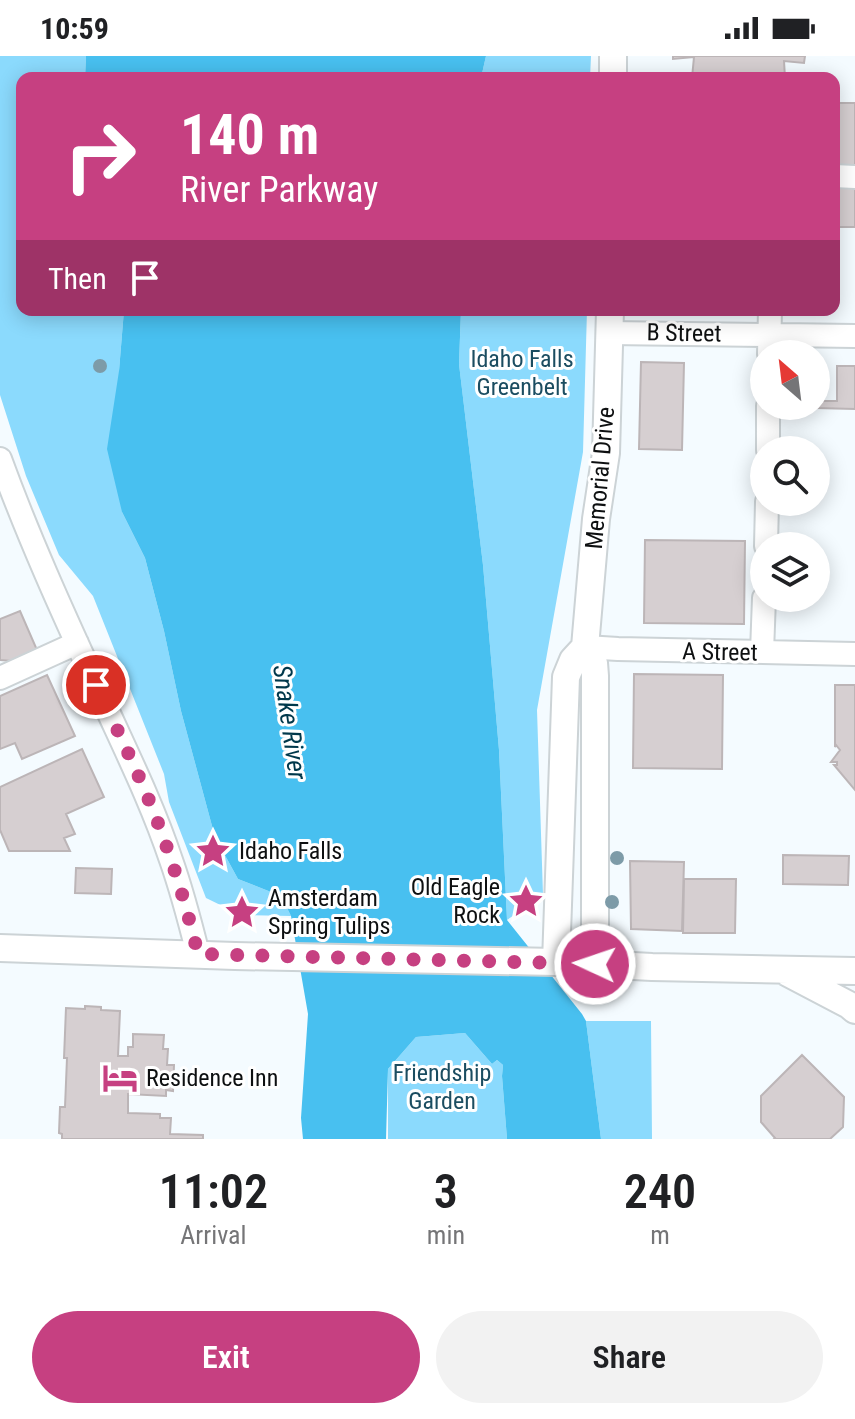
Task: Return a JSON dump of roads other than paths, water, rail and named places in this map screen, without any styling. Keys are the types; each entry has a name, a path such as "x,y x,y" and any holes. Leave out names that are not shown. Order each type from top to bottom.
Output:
{"main road":[{"name":"Memorial Drive","path":"595,964 595,676 594,663 585,647 596,519 606,453 610,321"},
{"name":"Memorial Drive","path":"547,962 566,677 573,660 585,647"},
{"path":"0,948 855,971"},
{"path":"781,970 855,1010"}],"street":[{"path":"769,340 770,316"},
{"name":"B Street","path":"610,321 750,341"},
{"name":"B Street","path":"812,340 855,336"},
{"path":"0,459 171,857 198,954"},
{"path":"762,652 763,612"},
{"path":"0,678 77,643"},
{"name":"A Street","path":"585,647 855,654"}],"water":[{"path":"86,56 486,56 482,72 85,72"},
{"name":"Snake River","path":"124,316 461,316 459,364 483,565 499,750 507,920 586,1021 601,1139 507,1139 503,1065 497,1060 492,1064 465,1033 416,1037 388,1069 386,1139 303,1139 301,1118 308,1014 291,916 281,896 238,879 215,837 145,558 122,512 107,449"}],"place":[{"name":"Idaho Falls","path":"213,851"},
{"name":"Old Eagle Rock","path":"526,901"},
{"name":"Amsterdam Spring Tulips","path":"242,912"},
{"name":"Residence Inn","path":"120,1078"}],"park label":[{"name":"Idaho Falls Greenbelt","path":"522,373"},
{"name":"Friendship Garden","path":"442,1087"}]}
